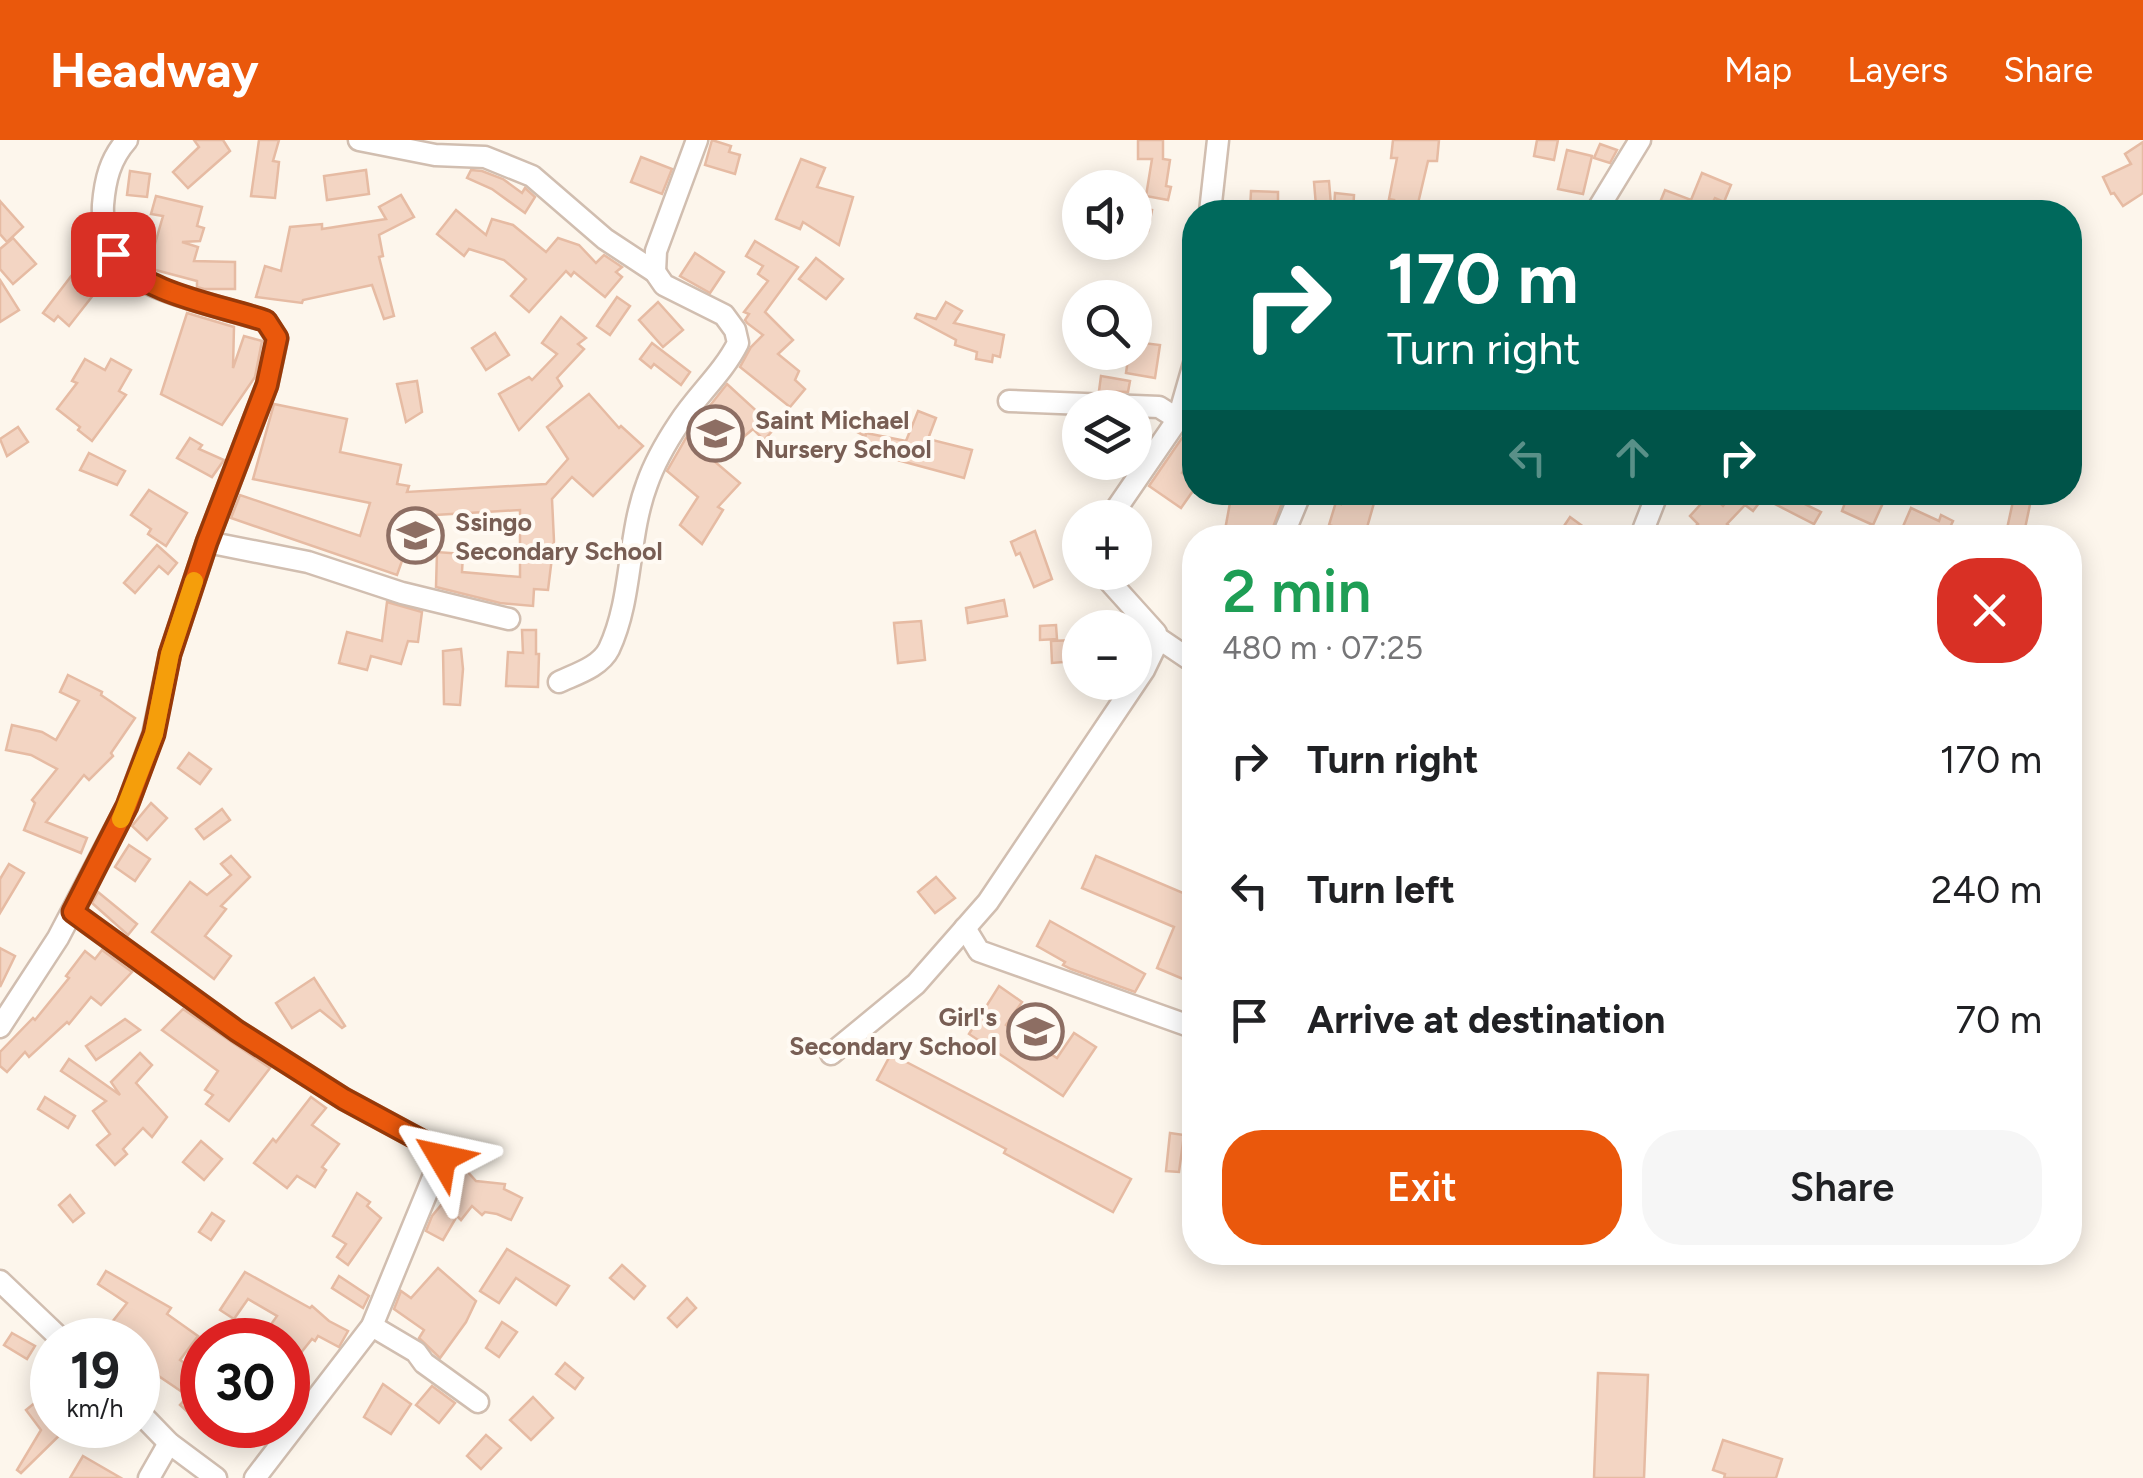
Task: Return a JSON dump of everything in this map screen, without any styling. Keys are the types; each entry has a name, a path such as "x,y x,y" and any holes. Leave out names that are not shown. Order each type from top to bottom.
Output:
{"street":[{"path":"0,1027 73,912 127,806 154,734 170,654 207,542 267,385 277,338 266,321 187,296 123,268 113,254 102,218 109,167 126,140"},
{"path":"358,140 435,155 484,158 532,176 605,239 655,272 664,284 724,315 735,330 738,343 731,358 678,424 648,480 634,521 619,620 607,653 592,667 559,682"},
{"path":"655,272 656,251 698,140"},
{"path":"1211,200 1218,140"},
{"path":"1603,200 1640,140"},
{"path":"1010,401 1159,407 1178,419"},
{"path":"1122,500 1178,419 1182,405"},
{"path":"207,542 308,562 402,593 510,620"},
{"path":"1117,590 1158,638 1182,653"},
{"path":"831,1054 916,984 965,928 1022,854 1144,670 1158,638"},
{"path":"73,912 237,1031 344,1099 433,1147 442,1158 372,1326 255,1478"},
{"path":"965,928 979,951 1182,1023"},
{"path":"0,1281 39,1318"},
{"path":"372,1326 416,1352 424,1363 478,1402"},
{"path":"160,1434 216,1478"},
{"path":"149,1478 169,1443"}],"building":[{"path":"194,140 223,140 230,151 188,188 173,172 199,147"},
{"path":"259,140 279,140 273,161 279,162 275,198 251,196"},
{"path":"712,140 731,146 729,152 740,155 735,174 705,165"},
{"path":"1138,140 1163,140 1163,159 1170,160 1168,200 1152,197 1152,159 1138,159"},
{"path":"1393,140 1439,140 1437,161 1428,161 1419,200 1389,199 1397,158 1391,158"},
{"path":"1537,140 1558,140 1554,160 1534,156"},
{"path":"2143,142 2143,193 2123,206 2111,194 2103,177 2131,164 2125,154"},
{"path":"1600,144 1617,150 1610,163 1594,158"},
{"path":"1567,150 1592,156 1583,194 1558,189"},
{"path":"641,157 672,169 662,194 631,182"},
{"path":"801,159 825,168 817,187 853,197 839,245 803,222 800,229 776,219"},
{"path":"366,170 369,194 327,200 324,176"},
{"path":"471,170 503,179 522,193 525,188 535,197 525,213 492,189 467,178"},
{"path":"130,171 150,174 147,197 127,195"},
{"path":"1702,173 1731,185 1725,200 1691,200"},
{"path":"1329,181 1331,200 1316,200 1314,182"},
{"path":"1665,190 1691,200 1661,200"},
{"path":"1251,191 1278,192 1278,200 1251,200"},
{"path":"1335,193 1354,195 1354,200 1335,200"},
{"path":"401,195 414,217 379,235 383,256 379,257 394,316 384,319 372,285 302,303 256,297 265,266 281,271 290,227 322,224 322,229 386,219 379,207"},
{"path":"156,196 202,207 197,226 204,228 200,241 182,242 198,247 194,261 235,262 235,289 204,289 197,287 197,281 148,268 163,216 151,214"},
{"path":"0,201 23,227 7,242 0,234"},
{"path":"456,210 486,235 492,219 513,225 546,252 558,238 579,245 596,263 604,255 622,267 616,272 622,277 605,297 574,272 571,276 566,271 529,312 511,296 526,279 504,260 469,249 464,256 437,234"},
{"path":"13,238 36,264 13,284 0,269 0,249"},
{"path":"755,241 798,267 765,312 793,340 778,354 799,371 795,380 805,389 790,407 740,367 763,335 747,323 749,314 744,312 768,281 758,274 763,266 746,256"},
{"path":"695,253 724,272 710,293 680,276"},
{"path":"816,258 843,279 826,299 799,279"},
{"path":"75,271 98,289 69,326 58,316 54,321 43,313"},
{"path":"0,280 19,310 0,322"},
{"path":"617,297 630,306 610,335 597,326"},
{"path":"658,302 683,330 663,347 639,320"},
{"path":"946,302 962,311 954,323 1004,335 1000,357 993,355 992,362 976,359 977,352 955,345 956,340 915,318 917,314 936,319"},
{"path":"187,313 234,327 233,368 244,336 262,341 255,377 222,425 161,394"},
{"path":"561,317 586,338 578,344 584,349 557,378 562,386 519,430 499,394 529,377 532,380 557,354 542,343"},
{"path":"495,333 509,355 486,370 472,348"},
{"path":"652,343 690,372 681,385 654,364 651,368 640,359"},
{"path":"1152,344 1160,345 1155,378 1126,373 1152,370"},
{"path":"85,359 105,370 111,359 131,370 119,391 126,395 92,441 57,409 77,383 72,381"},
{"path":"1101,376 1130,381 1128,390 1099,390"},
{"path":"417,381 422,412 406,422 397,384"},
{"path":"727,384 775,428 764,440 753,429 734,445 717,426 700,449 740,483 718,507 723,510 702,544 680,525 698,497 667,471 690,431"},
{"path":"589,394 619,428 643,446 593,496 572,477 552,499 554,541 548,590 534,589 533,606 500,603 436,587 437,552 463,554 462,572 520,577 520,510 418,516 397,575 231,518 240,495 360,536 370,503 253,479 274,404 347,419 340,452 401,465 397,484 409,486 407,492 546,484 568,459 547,427"},
{"path":"918,411 936,418 928,439 972,450 964,478 890,458 891,454 863,446 866,433 906,441"},
{"path":"859,416 871,422 865,436 853,430"},
{"path":"18,427 28,442 7,456 0,439"},
{"path":"190,438 202,445 199,449 224,460 212,477 177,458"},
{"path":"1182,438 1183,505 1181,508 1149,486"},
{"path":"89,453 125,471 117,485 80,470"},
{"path":"149,490 187,513 166,546 131,515"},
{"path":"1230,505 1281,505 1274,525 1226,525"},
{"path":"1335,505 1373,505 1368,525 1329,525"},
{"path":"1700,505 1745,505 1728,525 1697,525 1690,516"},
{"path":"1777,505 1807,505 1821,512 1814,524"},
{"path":"1844,505 1882,505 1873,525 1842,511"},
{"path":"2012,505 2030,505 2026,525 2008,525"},
{"path":"1911,508 1939,521 1941,515 1953,521 1951,525 1904,525"},
{"path":"1570,517 1581,525 1565,525"},
{"path":"1035,531 1052,579 1034,587 1020,553 1016,555 1011,542"},
{"path":"157,545 177,563 168,574 159,566 135,593 124,583"},
{"path":"1004,600 1007,616 968,623 966,608"},
{"path":"387,602 422,612 418,642 408,641 401,664 371,656 367,670 339,663 347,632 382,641"},
{"path":"921,621 925,660 898,663 894,623"},
{"path":"1056,625 1057,639 1040,640 1040,626"},
{"path":"522,630 536,630 538,687 506,686 508,652 523,653"},
{"path":"1051,641 1062,641 1062,662 1052,663"},
{"path":"461,649 460,705 444,704 443,651"},
{"path":"68,675 102,692 135,718 111,753 113,756 89,780 84,775 46,822 87,838 81,853 24,830 35,803 32,800 57,769 31,755 6,750 12,725 42,732 56,740 79,701 60,692"},
{"path":"189,753 211,769 200,784 178,768"},
{"path":"151,803 167,818 147,840 132,826"},
{"path":"222,809 230,820 204,839 196,829"},
{"path":"129,845 150,859 135,881 115,867"},
{"path":"231,856 250,877 221,906 226,909 205,936 231,956 214,979 152,932 190,882 207,895 231,875 221,864"},
{"path":"1096,856 1182,892 1182,979 1157,968 1174,927 1082,888"},
{"path":"9,864 24,873 0,913 0,879"},
{"path":"936,877 955,898 935,913 918,892"},
{"path":"98,892 137,924 128,935 92,903"},
{"path":"1050,921 1145,974 1135,992 1071,969 1037,946"},
{"path":"0,948 15,956 0,987"},
{"path":"102,950 132,972 101,1005 91,997 69,1024 29,1057 25,1052 7,1072 0,1066 0,1052 35,1020 85,951 95,959"},
{"path":"314,978 345,1026 342,1028 320,1010 292,1028 276,1003"},
{"path":"999,986 1022,1002 1006,1025 1057,1058 1074,1033 1096,1047 1063,1096 969,1034"},
{"path":"183,1009 270,1068 229,1121 206,1104 213,1095 205,1090 218,1071 162,1030"},
{"path":"125,1019 140,1030 96,1060 86,1046"},
{"path":"140,1053 152,1065 136,1083 167,1117 152,1137 143,1128 123,1149 127,1154 115,1165 97,1145 110,1134 93,1111 106,1101 61,1071 69,1059 120,1095 111,1082"},
{"path":"891,1054 1131,1179 1113,1212 877,1080"},
{"path":"45,1097 75,1116 68,1128 38,1109"},
{"path":"311,1097 326,1108 312,1125 339,1144 322,1167 326,1170 315,1187 297,1176 287,1188 254,1163"},
{"path":"1170,1133 1182,1135 1179,1172 1166,1171"},
{"path":"201,1141 222,1159 204,1180 183,1162"},
{"path":"466,1170 476,1181 505,1184 504,1189 522,1198 511,1220 497,1214 482,1215 472,1206 461,1220 457,1216 443,1240 426,1231 432,1216 457,1186 453,1181"},
{"path":"357,1193 370,1202 367,1206 381,1218 348,1265 337,1257 346,1244 333,1236"},
{"path":"70,1195 84,1213 73,1222 59,1205"},
{"path":"212,1213 224,1221 211,1240 199,1232"},
{"path":"507,1249 569,1286 556,1305 516,1278 499,1303 480,1291"},
{"path":"622,1265 645,1286 634,1299 610,1278"},
{"path":"438,1268 476,1301 440,1358 419,1338 424,1330 394,1309 401,1291 411,1298"},
{"path":"106,1271 171,1308 167,1314 180,1323 180,1391 160,1377 160,1318 115,1318 127,1303 98,1284"},
{"path":"245,1272 312,1306 348,1331 339,1347 318,1336 310,1342 310,1318 276,1318 248,1299 235,1318 220,1310"},
{"path":"339,1276 369,1296 363,1308 332,1288"},
{"path":"687,1298 696,1308 677,1327 668,1318"},
{"path":"502,1322 517,1332 499,1357 486,1348"},
{"path":"12,1333 30,1343 30,1354 27,1359 4,1345"},
{"path":"565,1363 583,1378 575,1389 556,1374"},
{"path":"1598,1373 1648,1375 1644,1478 1594,1478"},
{"path":"383,1384 411,1404 391,1434 364,1417"},
{"path":"432,1386 455,1403 439,1423 416,1405"},
{"path":"533,1397 553,1418 531,1440 510,1420"},
{"path":"486,1435 501,1448 481,1469 467,1456"},
{"path":"1723,1440 1782,1459 1776,1478 1724,1478 1725,1474 1713,1470"},
{"path":"30,1448 47,1448 21,1473 17,1470"},
{"path":"83,1456 121,1478 70,1478"}],"slow traffic":[{"path":"121,819 154,734 170,654 194,581"}],"place":[{"name":"Saint Michael Nursery School","path":"716,434"},
{"name":"Ssingo Secondary School","path":"416,536"},
{"name":"Girl's Secondary School","path":"1036,1031"}],"route":[{"path":"113,254 123,268 137,277 266,321 277,338 267,385 207,542 170,654 154,734 127,806 73,912 237,1031 344,1099 433,1147 442,1158"}]}
